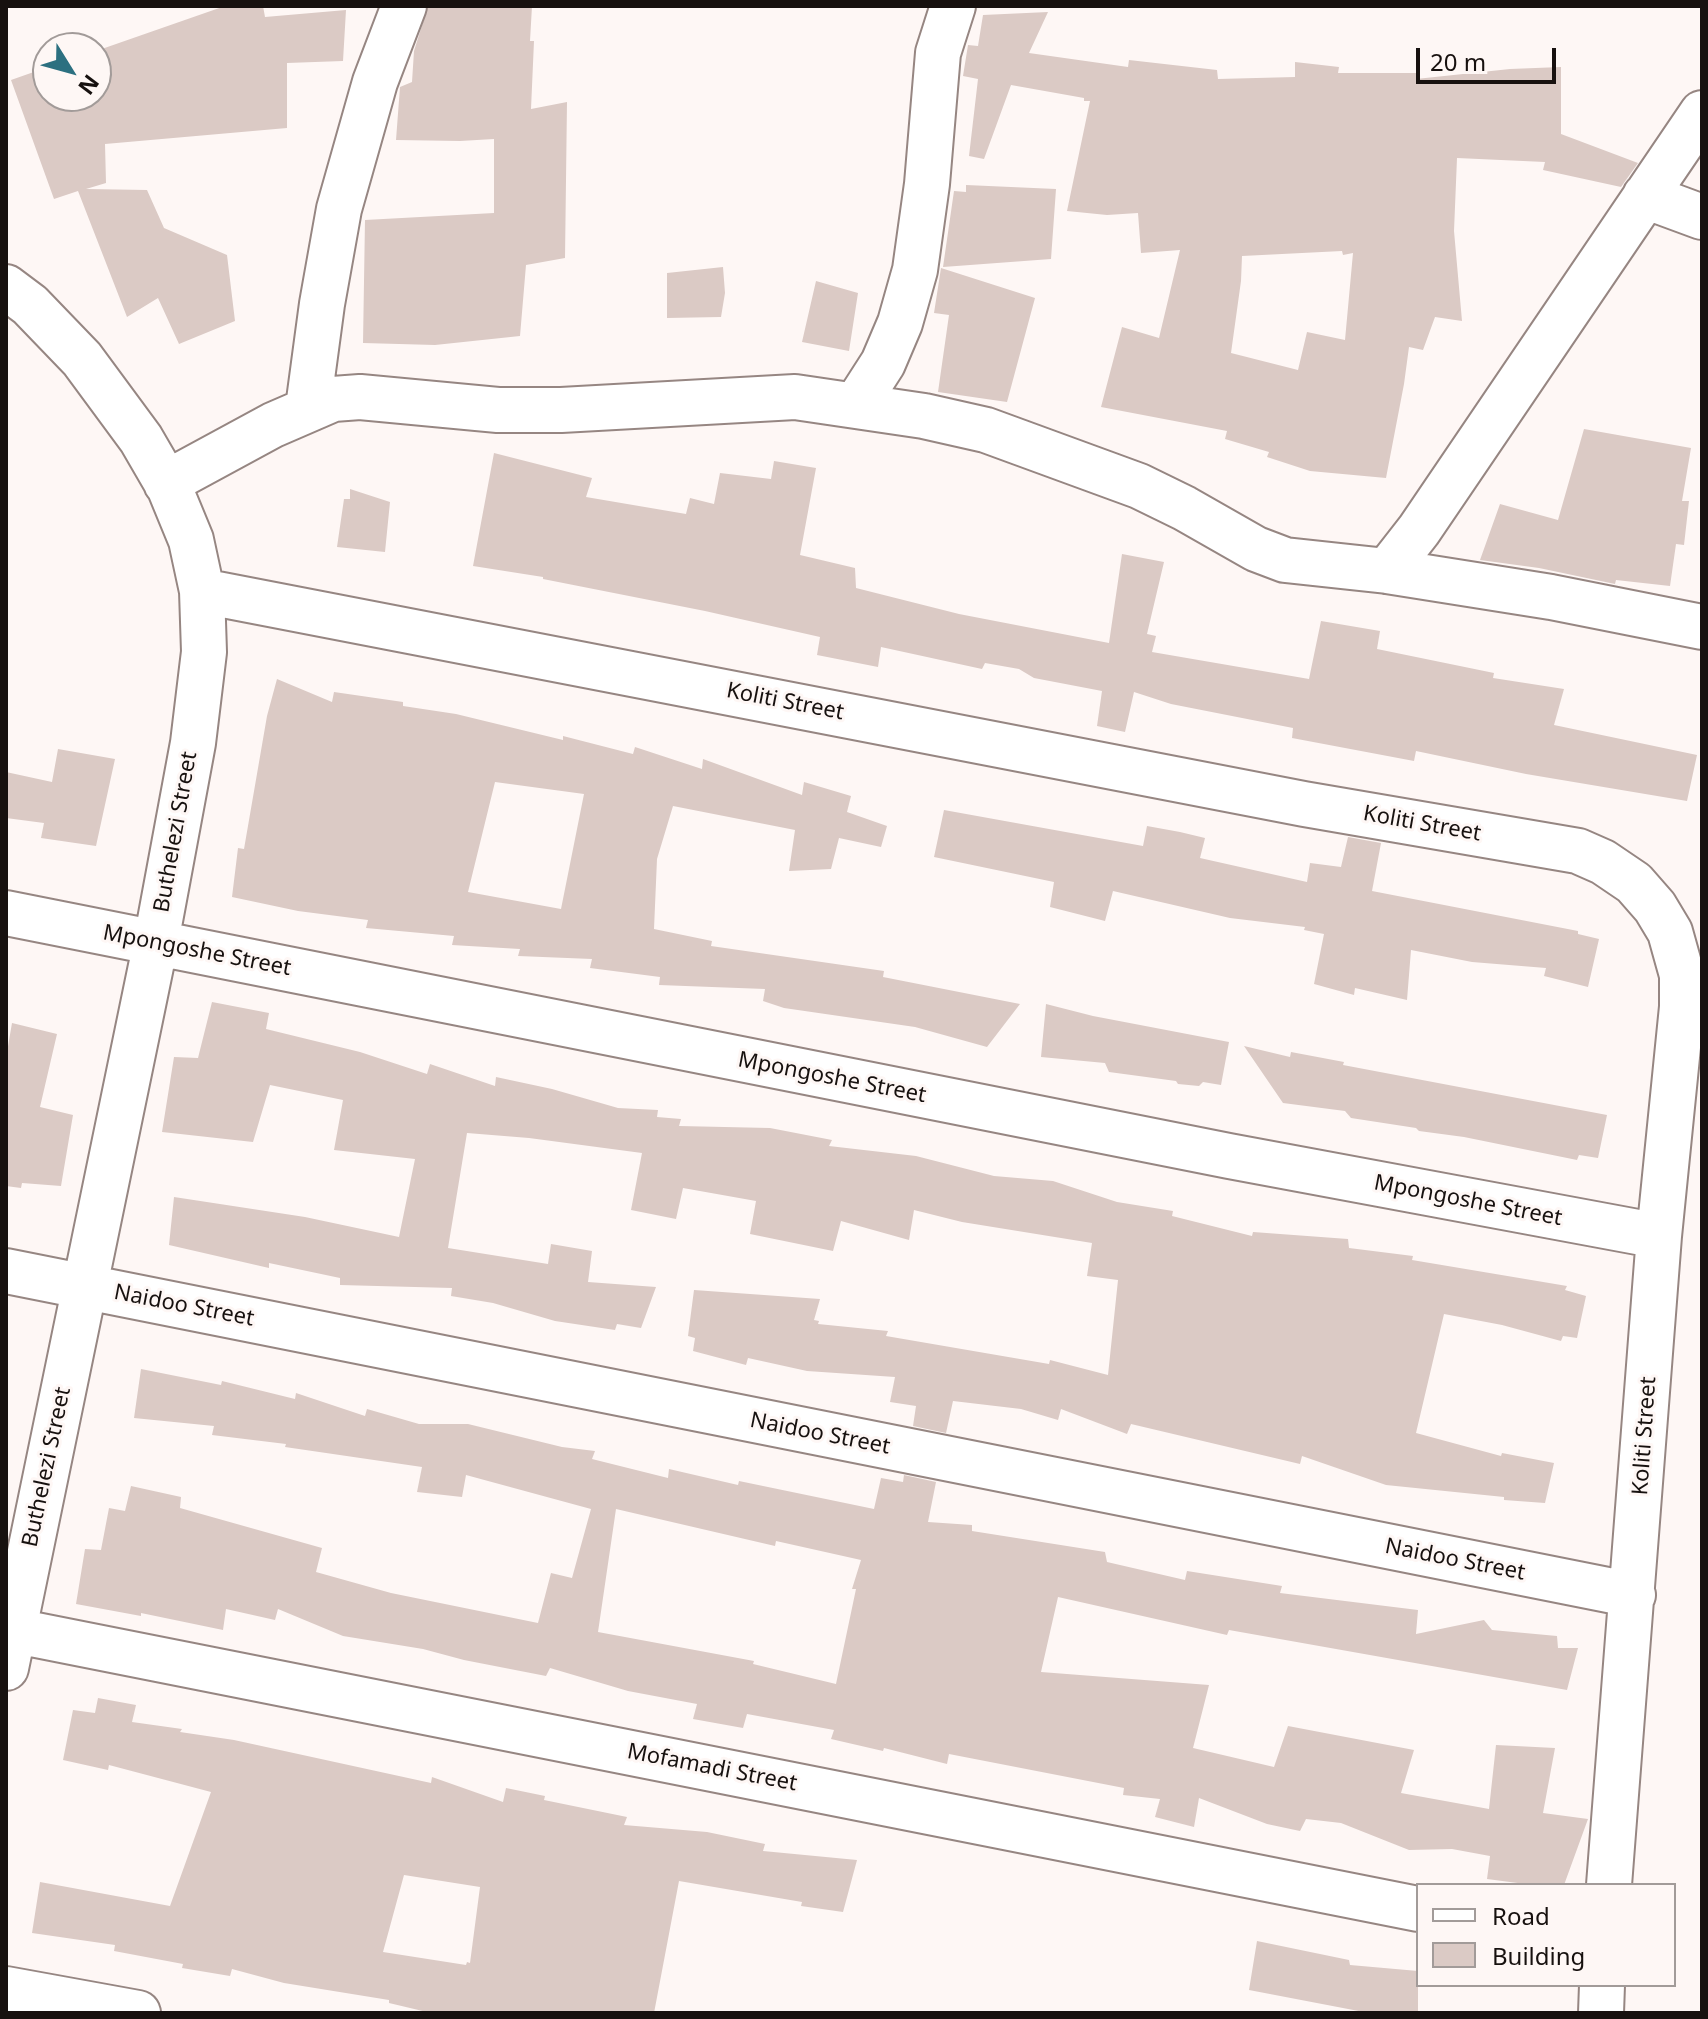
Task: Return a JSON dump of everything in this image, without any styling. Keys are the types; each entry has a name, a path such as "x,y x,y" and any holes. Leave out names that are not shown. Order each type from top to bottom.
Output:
{"street":[{"path":"308,408 339,209 375,82 404,6"},
{"path":"856,405 883,363 900,323 915,270 927,184 938,53 953,6"},
{"path":"1387,571 1419,530 1702,113"},
{"path":"1645,196 1702,217"},
{"name":"Buthelezi Street","path":"6,287 30,305 82,359 141,439 166,483 191,540 202,591 204,652 195,728 156,942 8,1642"},
{"path":"166,483 308,408 333,399 360,397 498,410 561,410 795,397 924,416 986,430 1093,467 1173,502 1256,549 1285,560 1387,571 1551,597 1702,627"},
{"name":"Koliti Street","path":"202,591 1304,804 1578,851 1603,862 1634,883 1655,907 1670,932 1682,975 1682,1007 1659,1236 1609,1883"},
{"name":"Mpongoshe Street","path":"6,913 1214,1153 1659,1236"},
{"name":"Naidoo Street","path":"6,1271 1633,1595"},
{"name":"Mofamadi Street","path":"8,1642 1416,1909"},
{"path":"1601,2013 1602,1987"},
{"path":"6,1989 138,2013"}],"building":[{"path":"225,6 263,6 265,17 346,10 343,61 287,63 287,128 105,144 106,183 86,189 147,190 164,228 227,255 235,321 179,344 158,298 127,317 78,191 54,199 11,80 32,73 32,112 112,112 112,45"},
{"path":"428,6 532,6 531,109 567,102 565,258 526,265 520,336 435,345 363,343 365,220 494,213 494,139 396,140 400,87 412,82 414,51"},
{"path":"1048,12 1029,53 1128,67 1129,60 1217,70 1218,79 1295,77 1295,62 1339,67 1338,73 1416,73 1416,79 1561,67 1561,134 1638,163 1621,187 1543,170 1545,162 1457,158 1454,231 1462,321 1435,317 1423,350 1409,347 1386,478 1310,471 1267,457 1269,452 1225,439 1227,431 1101,407 1122,327 1159,338 1180,250 1141,253 1138,213 1107,215 1067,211 1090,101 1084,101 1084,98 1011,85 984,159 969,156 978,79 963,76 968,45 978,46 983,15","holes":["1342,251 1343,255 1353,253 1345,340 1307,332 1298,370 1231,353 1242,256"]},
{"path":"966,185 1056,189 1051,259 943,267 954,191 966,192"},
{"path":"723,267 725,293 721,317 667,318 667,273"},
{"path":"941,268 1035,298 1007,402 938,392 949,315 934,313"},
{"path":"816,281 858,293 849,351 802,342"},
{"path":"1584,429 1691,448 1682,501 1689,501 1684,545 1676,544 1670,586 1616,580 1615,584 1539,568 1480,560 1500,504 1558,520"},
{"path":"494,453 592,478 586,497 686,514 690,498 714,504 720,473 771,479 774,461 816,468 800,555 855,568 856,588 959,614 1109,643 1122,554 1164,562 1147,634 1156,636 1152,652 1309,679 1321,621 1380,631 1377,649 1494,673 1493,678 1564,689 1554,725 1697,755 1687,801 1526,774 1416,751 1414,761 1292,738 1293,728 1171,704 1134,692 1125,732 1097,726 1102,691 1034,678 1019,669 985,663 982,669 881,647 878,667 817,655 820,637 543,577 473,566"},
{"path":"350,489 390,502 385,552 337,547 344,499 350,499"},
{"path":"277,679 332,702 334,692 403,702 403,706 456,714 563,740 563,736 633,754 635,747 702,769 703,759 802,795 804,782 851,796 847,812 887,826 881,847 839,838 831,869 789,871 795,830 673,806 657,859 654,929 712,941 711,946 884,971 883,977 1020,1004 987,1047 915,1027 784,1008 763,1001 765,989 659,985 660,977 590,968 592,959 518,956 520,949 452,945 454,936 366,928 368,920 298,911 232,897 238,848 244,849 267,716","holes":["495,782 584,794 561,909 468,892"]},
{"path":"58,749 115,759 96,846 41,838 44,823 6,818 6,772 52,782"},
{"path":"944,810 1143,846 1147,826 1180,832 1205,838 1200,858 1307,882 1310,863 1341,867 1348,837 1381,843 1372,891 1578,931 1578,934 1599,939 1588,987 1544,976 1546,968 1472,962 1411,950 1407,1000 1355,988 1354,995 1314,984 1324,934 1304,930 1305,927 1230,918 1113,891 1105,921 1050,907 1054,882 934,857"},
{"path":"212,1002 269,1013 266,1029 360,1052 427,1074 430,1064 495,1086 496,1077 618,1108 658,1110 657,1117 681,1119 679,1126 770,1128 832,1140 829,1146 916,1156 994,1176 1053,1181 1117,1202 1173,1211 1172,1216 1252,1236 1253,1232 1348,1239 1349,1248 1413,1256 1412,1260 1567,1286 1565,1290 1586,1296 1577,1338 1563,1336 1561,1341 1444,1314 1416,1433 1501,1456 1502,1453 1554,1463 1545,1503 1386,1485 1302,1456 1300,1464 1131,1424 1127,1434 1061,1409 1058,1420 1021,1409 953,1401 946,1433 913,1426 916,1406 890,1402 895,1377 807,1371 748,1358 746,1365 693,1351 695,1338 688,1336 694,1290 820,1299 814,1320 819,1321 818,1324 888,1331 886,1336 1049,1364 1050,1360 1108,1375 1118,1280 1087,1276 1092,1243 962,1222 914,1210 909,1240 841,1221 833,1251 750,1234 756,1201 683,1188 676,1219 631,1210 642,1153 467,1133 448,1248 548,1264 551,1244 592,1251 588,1282 656,1287 641,1328 617,1324 615,1330 555,1321 493,1303 451,1296 452,1288 340,1285 340,1278 269,1263 269,1268 169,1245 174,1197 305,1217 399,1237 415,1159 334,1150 343,1100 270,1085 253,1142 162,1132 174,1057 198,1058"},
{"path":"1046,1004 1229,1042 1221,1085 1203,1082 1199,1086 1178,1084 1176,1081 1109,1072 1105,1063 1041,1057"},
{"path":"12,1023 57,1034 40,1107 73,1115 61,1186 22,1183 21,1188 6,1186 6,1058"},
{"path":"1244,1046 1290,1057 1291,1052 1344,1062 1343,1065 1607,1115 1598,1158 1579,1155 1577,1160 1351,1118 1345,1111 1283,1103"},
{"path":"141,1369 221,1385 222,1381 295,1399 296,1393 365,1416 367,1409 419,1424 468,1424 562,1447 595,1451 592,1459 668,1478 669,1469 738,1485 739,1481 874,1509 881,1478 903,1482 904,1475 936,1482 928,1522 972,1525 972,1531 1105,1552 1107,1562 1185,1580 1187,1571 1282,1586 1280,1593 1418,1610 1416,1634 1484,1620 1492,1630 1557,1636 1558,1648 1578,1648 1567,1690 1229,1630 1227,1635 1058,1597 1041,1672 1209,1685 1193,1748 1274,1767 1288,1726 1414,1750 1401,1793 1489,1809 1496,1745 1555,1748 1543,1813 1588,1819 1565,1883 1518,1883 1487,1879 1490,1856 1452,1849 1409,1850 1341,1823 1306,1819 1300,1831 1267,1824 1199,1798 1194,1827 1155,1817 1160,1799 1123,1795 1124,1788 949,1754 947,1764 831,1739 834,1730 747,1714 743,1728 693,1719 697,1704 628,1691 550,1668 546,1676 423,1649 343,1636 278,1609 275,1620 226,1609 223,1630 141,1613 141,1616 76,1604 85,1549 101,1550 109,1508 125,1511 131,1486 181,1497 180,1508 322,1548 316,1572 391,1593 538,1623 551,1573 572,1578 591,1509 466,1475 462,1497 417,1492 422,1467 212,1435 214,1426 134,1418","holes":["616,1509 775,1546 776,1541 861,1560 852,1589 856,1589 836,1684 753,1664 754,1661 598,1632"]},
{"path":"98,1698 136,1705 132,1722 182,1729 180,1732 234,1740 431,1783 432,1777 503,1802 506,1788 545,1796 544,1800 627,1817 624,1825 707,1832 765,1844 763,1851 857,1860 843,1912 679,1881 654,2013 431,2013 389,2003 389,2000 284,1983 232,1969 230,1976 182,1968 183,1964 114,1951 115,1945 32,1933 40,1882 170,1906 211,1792 109,1765 108,1770 63,1760 73,1710 95,1713","holes":["404,1875 480,1887 470,1963 466,1965 383,1952"]},
{"path":"1257,1941 1349,1960 1350,1965 1416,1971 1418,2013 1369,2013 1249,1990"}]}
